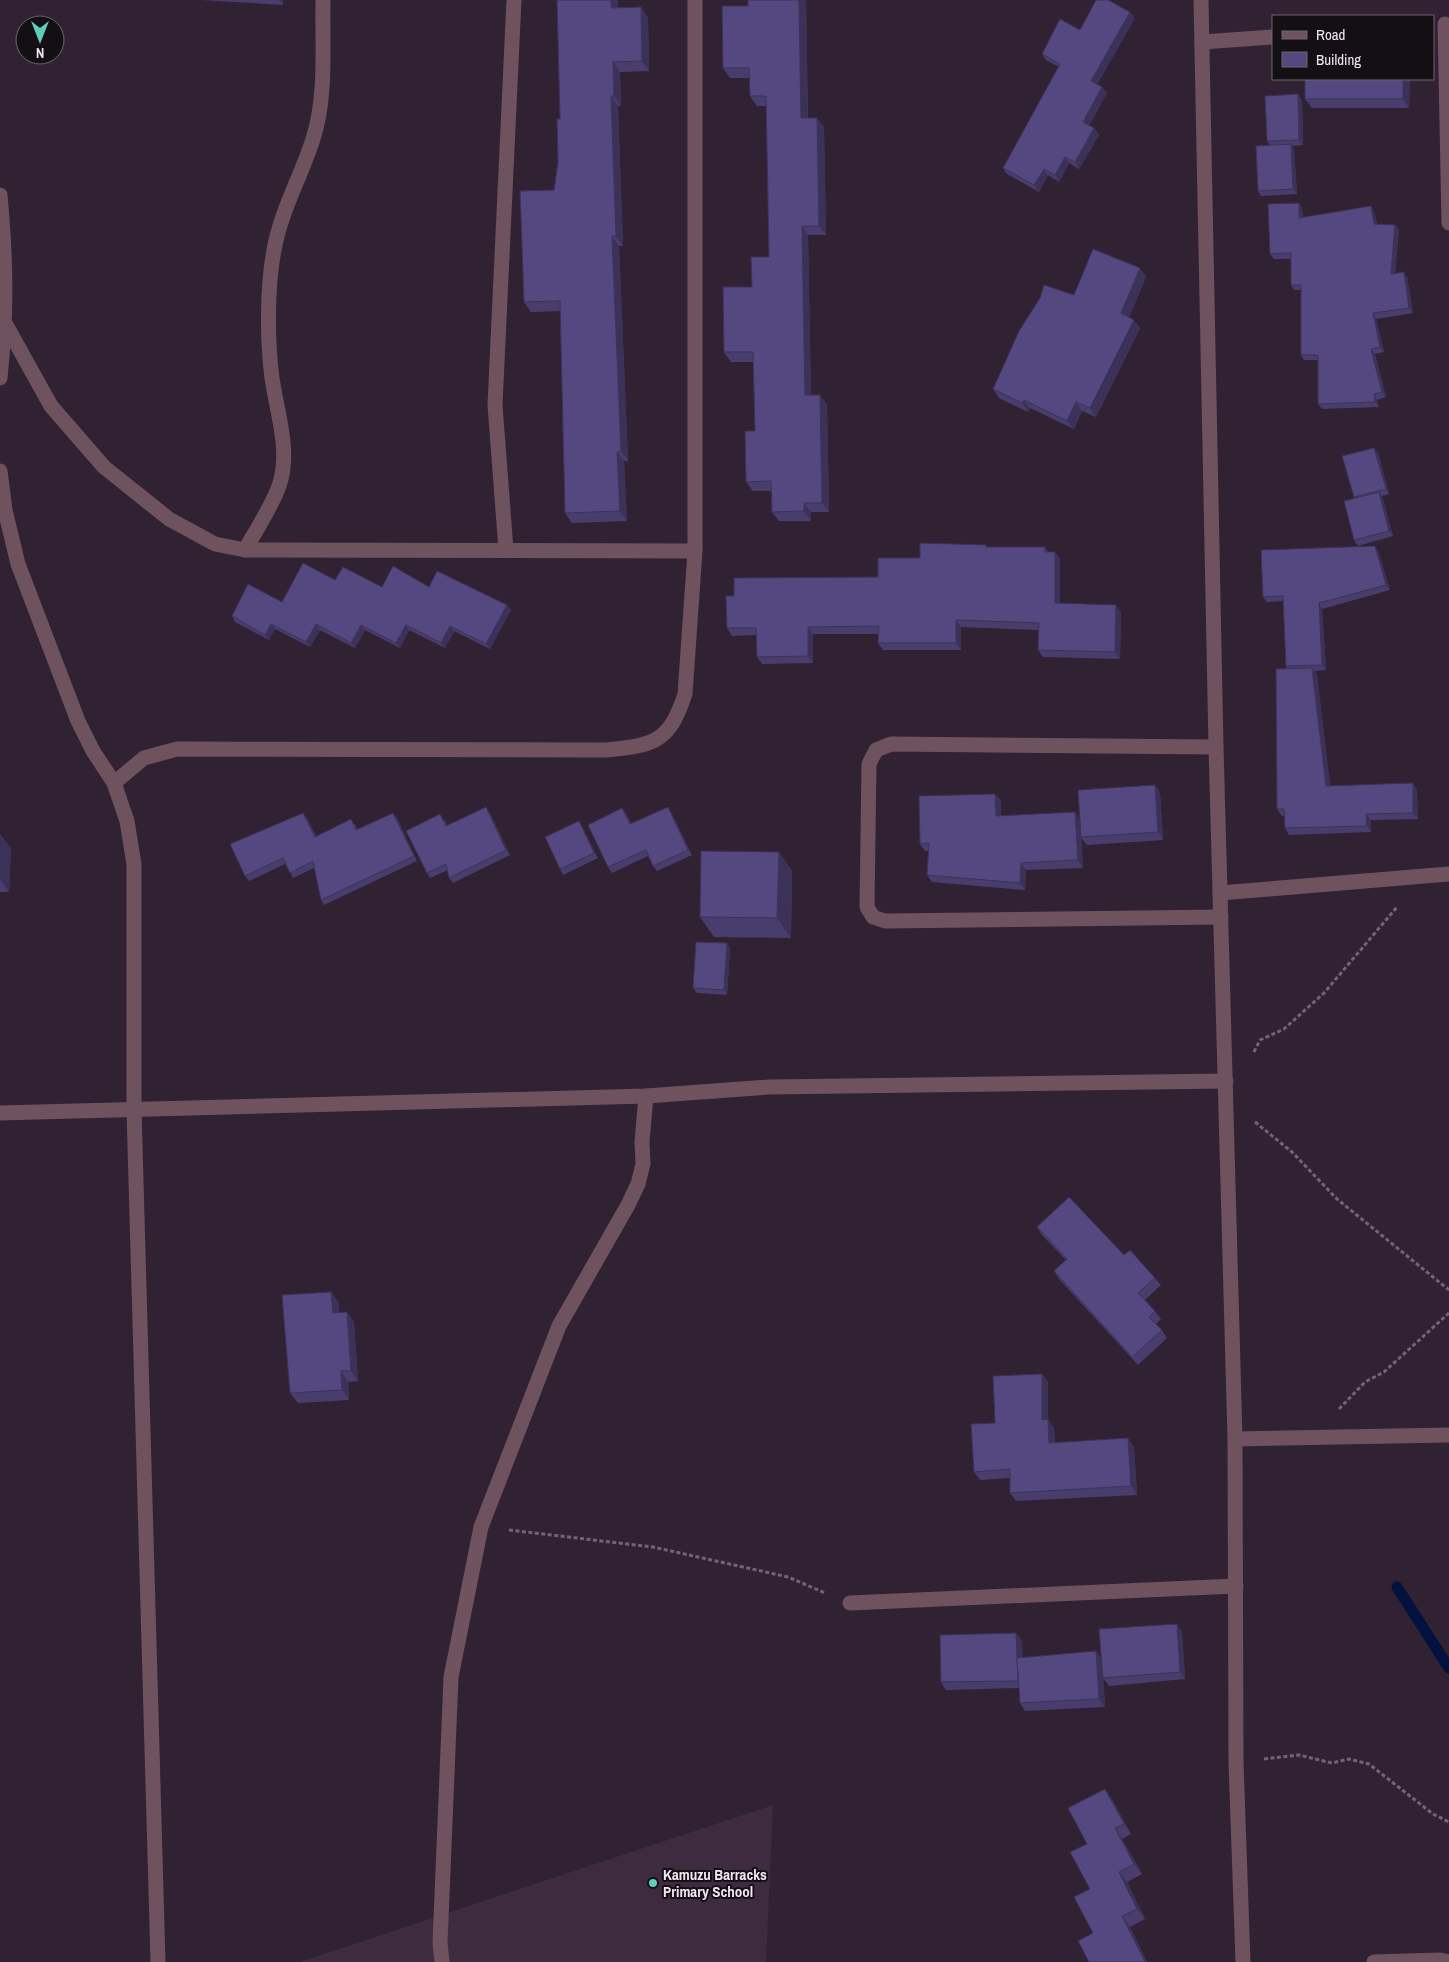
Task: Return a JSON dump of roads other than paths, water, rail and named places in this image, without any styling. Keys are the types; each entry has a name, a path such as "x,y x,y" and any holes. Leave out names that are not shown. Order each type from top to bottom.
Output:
{"street":[{"path":"245,550 279,486 284,457 281,424 272,376 269,296 274,249 284,210 314,138 319,111 323,0"},
{"path":"506,550 495,405 514,0"},
{"path":"114,783 144,758 177,749 606,750 652,743 668,732 678,716 685,694 695,551 695,0"},
{"path":"1201,0 1216,748 1235,1439 1236,1762 1243,1962"},
{"path":"1442,25 1449,222"},
{"path":"1202,42 1272,37"},
{"path":"0,195 6,258 6,325 0,378"},
{"path":"6,325 51,406 104,467 169,519 215,544 245,550 695,551"},
{"path":"0,470 5,510 18,564 78,721 93,751 114,783 127,821 134,864 134,1110 158,1962"},
{"path":"1216,748 891,744 876,750 869,764 867,907 873,917 884,921 1221,917"},
{"path":"1220,893 1449,874"},
{"path":"0,1113 646,1096 769,1087 1226,1081"},
{"path":"442,1962 440,1943 451,1677 481,1527 559,1326 628,1206 638,1184 643,1164 642,1142 646,1096"},
{"path":"1235,1439 1449,1435"},
{"path":"850,1603 1236,1586"},
{"path":"1374,1962 1440,1960 1449,1962"}],"waterway":[{"path":"1397,1587 1449,1668"}],"place":[{"name":"Kamuzu Barracks Primary School","path":"653,1883"}]}
